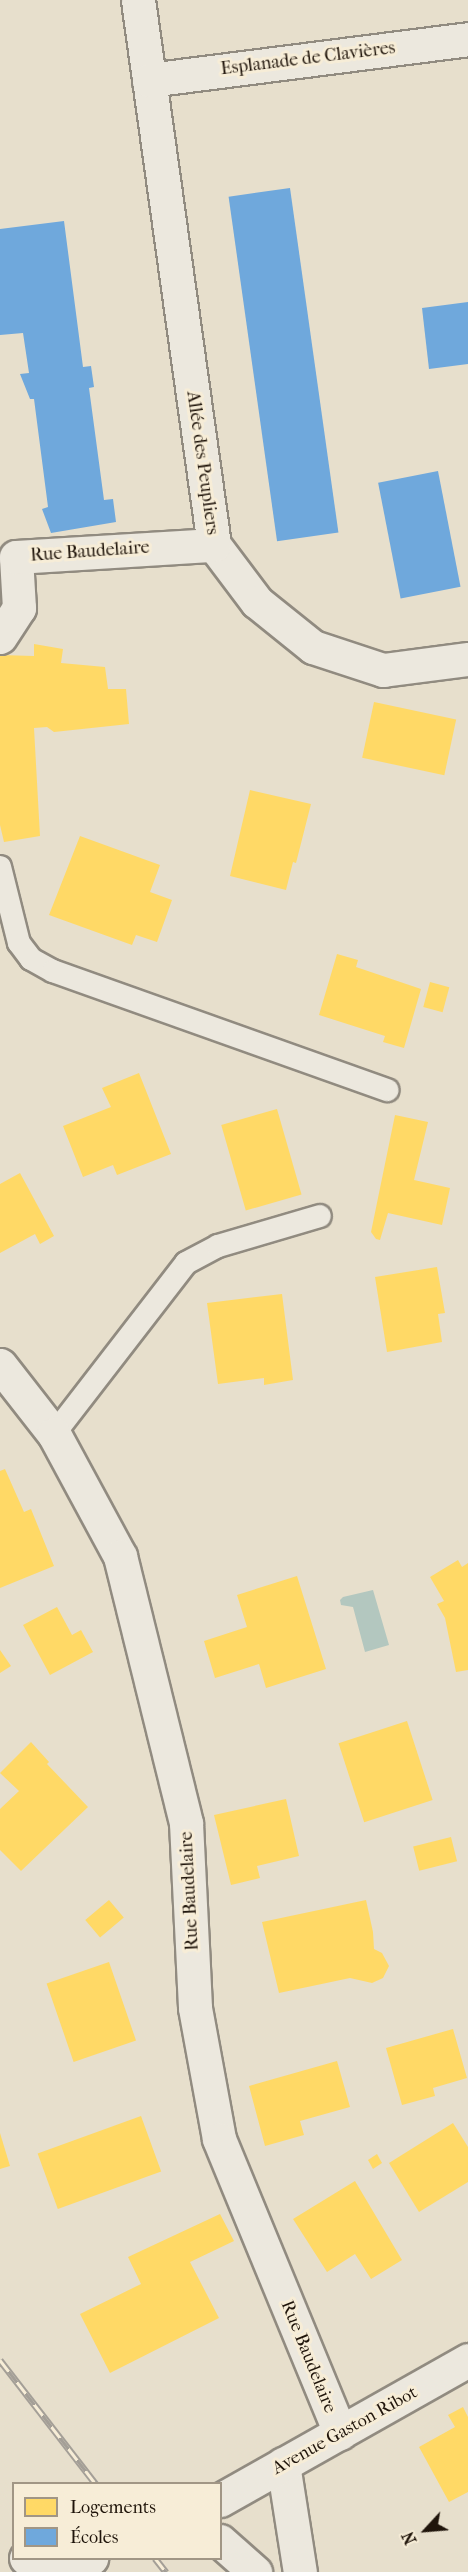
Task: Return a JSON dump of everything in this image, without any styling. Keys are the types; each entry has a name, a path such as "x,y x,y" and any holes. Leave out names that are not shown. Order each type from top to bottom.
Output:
{"street":[{"name":"Allée des Peupliers","path":"131,5 148,80 214,545 257,602 313,647 383,670 468,658"},
{"name":"Esplanade de Clavières","path":"148,80 468,39"},
{"name":"Rue Baudelaire","path":"0,637 19,608 16,557 214,545"},
{"name":"Rue Baudelaire","path":"0,1365 54,1434 120,1556 186,1823 195,2008 219,2139 340,2433"},
{"name":"Avenue Gaston Ribot","path":"222,2499 468,2360"},
{"path":"284,2464 300,2572"},
{"path":"222,2543 255,2572"},
{"path":"55,2560 88,2560"}],"lane":[{"path":"0,867 19,943 31,959 53,971 387,1090"},
{"path":"54,1434 186,1263 218,1246 320,1216"}],"shaded area":[{"path":"373,1590 389,1645 365,1652 353,1607 341,1605 340,1600 343,1597"}],"building: Logements":[{"path":"34,644 63,649 61,663 105,667 108,689 126,689 129,724 54,732 47,727 34,728 40,836 4,842 0,825 0,655 34,656"},
{"path":"374,702 456,719 444,775 362,758"},
{"path":"250,790 311,804 296,863 293,862 286,890 230,876"},
{"path":"80,836 160,865 150,892 172,900 157,942 136,935 132,945 49,915"},
{"path":"337,954 358,960 356,967 421,989 404,1048 383,1042 385,1036 319,1015"},
{"path":"430,982 449,987 443,1012 423,1007"},
{"path":"139,1073 171,1154 117,1175 113,1165 83,1177 63,1126 111,1107 102,1088"},
{"path":"277,1109 302,1195 246,1211 221,1125"},
{"path":"395,1115 428,1122 414,1180 450,1188 442,1225 388,1213 380,1240 376,1239 371,1232"},
{"path":"20,1173 54,1236 40,1244 35,1234 0,1253 0,1184"},
{"path":"437,1267 445,1313 438,1314 442,1342 387,1352 375,1277"},
{"path":"282,1294 293,1380 264,1385 264,1378 218,1384 207,1303"},
{"path":"5,1469 24,1512 31,1509 54,1566 0,1588 0,1471"},
{"path":"458,1560 462,1567 468,1563 468,1670 456,1672 445,1618 437,1604 444,1601 430,1577"},
{"path":"297,1576 326,1669 266,1688 259,1664 215,1678 204,1641 247,1627 237,1595"},
{"path":"57,1607 72,1635 81,1630 93,1652 50,1675 23,1625"},
{"path":"0,1650 11,1666 0,1673"},
{"path":"407,1721 433,1800 364,1822 339,1743"},
{"path":"31,1742 49,1762 47,1764 88,1807 21,1871 0,1850 0,1809 19,1791 0,1773"},
{"path":"286,1799 299,1856 257,1866 260,1878 231,1885 214,1815"},
{"path":"451,1837 457,1861 419,1871 413,1846"},
{"path":"109,1900 124,1918 100,1938 85,1920"},
{"path":"366,1900 374,1949 382,1953 389,1966 383,1978 372,1983 350,1978 279,1993 262,1922"},
{"path":"109,1962 136,2040 74,2062 47,1983"},
{"path":"453,2029 467,2078 433,2088 435,2096 402,2105 386,2048"},
{"path":"337,2061 350,2107 300,2121 304,2135 265,2146 249,2086"},
{"path":"141,2116 161,2171 58,2209 38,2154"},
{"path":"453,2123 468,2147 468,2182 419,2212 389,2163"},
{"path":"0,2133 10,2166 0,2169"},
{"path":"377,2154 382,2163 373,2169 368,2160"},
{"path":"355,2181 402,2260 371,2279 355,2254 327,2272 293,2219"},
{"path":"220,2214 234,2241 190,2262 219,2318 110,2373 80,2314 141,2284 128,2257"},
{"path":"463,2407 468,2417 468,2492 449,2502 419,2447 455,2427 448,2415"}],"building: Écoles":[{"path":"290,188 338,533 277,541 229,197"},
{"path":"64,221 83,367 91,366 94,387 89,388 104,500 113,499 116,522 51,533 42,509 48,507 34,399 30,399 20,374 29,373 23,333 0,335 0,229"},
{"path":"468,302 468,364 429,369 422,308"},
{"path":"438,471 461,587 401,598 378,483"}],"railway":[{"path":"0,2360 94,2482"},
{"path":"157,2560 166,2572"}]}
